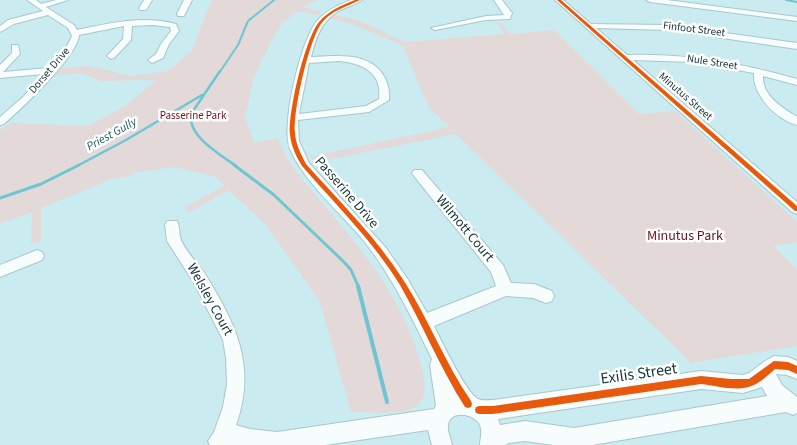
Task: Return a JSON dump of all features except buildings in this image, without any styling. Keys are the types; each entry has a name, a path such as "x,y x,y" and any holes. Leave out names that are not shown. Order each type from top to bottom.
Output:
{"street":[{"name":"Dorset Drive","path":"0,122 28,98 75,40 76,33 71,27 31,0"},
{"path":"0,30 16,18 45,9 64,0"},
{"path":"143,8 148,0"},
{"path":"181,14 188,0"},
{"name":"Passerine Drive","path":"358,0 335,10 318,24 306,60 292,118 292,133 296,150 304,165 379,251 401,282 424,322 452,382 474,407"},
{"path":"434,28 486,18 503,18 508,15 498,0"},
{"name":"Minutus Street","path":"559,0 797,209"},
{"path":"650,0 797,19"},
{"path":"76,33 107,26 159,22 169,24 175,28 160,56 152,60"},
{"path":"111,56 127,40 128,25"},
{"name":"Finfoot Street","path":"589,26 667,27 797,46"},
{"path":"0,70 16,54 15,47"},
{"name":"Nule Street","path":"625,58 657,57 697,60 759,72 797,82"},
{"path":"292,118 369,110 384,100 386,94 380,72 370,64 352,60 306,60"},
{"path":"0,75 50,71"},
{"path":"759,72 756,81 758,88 764,96 797,122"},
{"name":"Wilmott Court","path":"418,173 498,269 505,289"},
{"name":"Welsley Court","path":"172,226 174,241 200,279 232,339 236,384 229,442"},
{"path":"0,270 37,256"},
{"path":"424,322 505,289 534,291 546,296"},
{"name":"Passerine Drive","path":"438,354 443,413"},
{"name":"Exilis Street","path":"229,442 278,442 443,413 459,403 493,410 701,380 749,383 767,372 774,365 788,366 796,369"},
{"path":"767,372 770,384 774,390 793,404"},
{"path":"490,444 505,433 525,431 576,441 793,404"},
{"path":"474,407 490,423 492,433 490,444"},
{"path":"442,445 438,427 443,413"}],"green space":[{"name":"Passerine Park","path":"211,0 318,0 303,7 322,13 318,15 297,11 281,25 274,36 254,77 245,118 254,143 278,138 295,170 351,238 386,285 412,337 421,366 425,387 424,397 412,409 386,413 351,412 320,302 266,225 228,190 189,213 185,207 224,186 216,177 175,167 133,173 132,176 112,179 41,208 41,241 31,244 32,212 0,224 0,130 11,123 88,126 127,105 156,80 100,81 82,73 56,75 62,68 89,66 131,76 168,71 192,51"},
{"name":"Minutus Park","path":"335,15 363,22 404,42 505,34 496,22 500,22 510,34 554,30 639,114 675,111 797,222 797,242 773,246 797,270 797,346 691,363 456,134 315,162 310,157 449,127 428,106 403,46 355,25 329,18"}],"waterway":[{"name":"Priest Gully","path":"219,73 238,45 248,21 274,0"},
{"name":"Priest Gully","path":"786,0 797,2"},
{"path":"220,71 193,111 191,119 193,127 205,143 236,166"},
{"name":"Priest Gully","path":"77,166 126,140 202,95"},
{"path":"234,165 274,195 345,263 351,270 359,288"},
{"name":"Priest Gully","path":"0,198 41,184 77,166"},
{"path":"358,286 387,402"}],"cycle path":[{"path":"358,0 332,12 323,19 315,32 297,94 292,123 293,141 304,165 392,267 411,298 450,375 468,404"},
{"path":"559,0 797,209"},
{"path":"479,410 493,410 701,380 743,384 756,380 774,365 788,366 797,370"}]}
